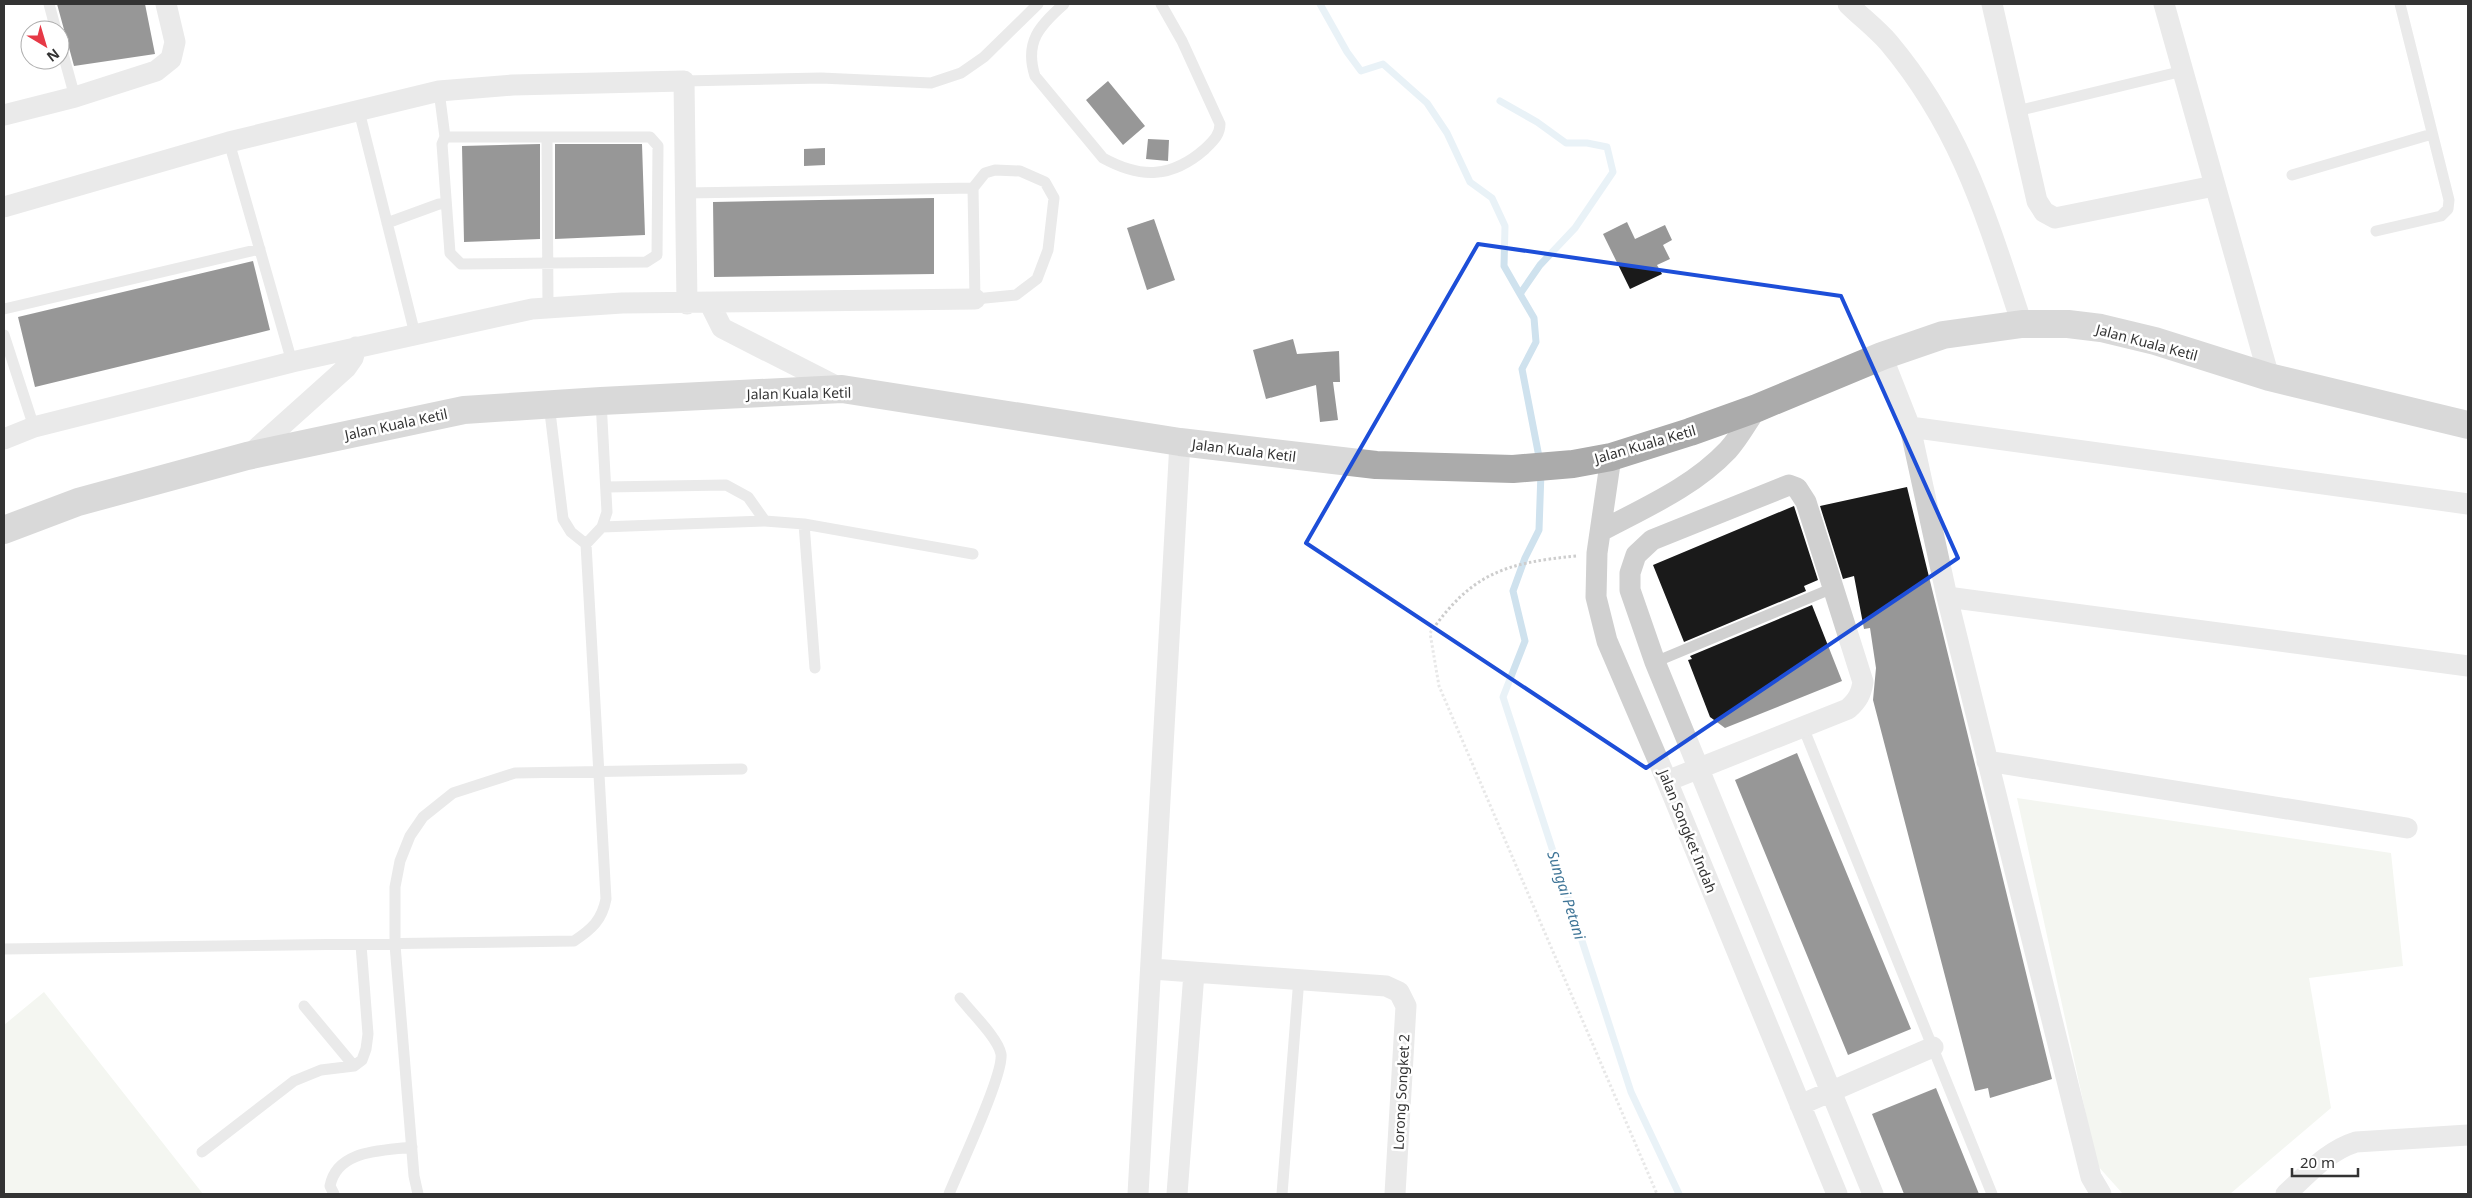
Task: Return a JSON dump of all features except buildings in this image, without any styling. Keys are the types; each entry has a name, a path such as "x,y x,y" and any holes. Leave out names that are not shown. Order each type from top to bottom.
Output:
{"main road":[{"name":"Jalan Kuala Ketil","path":"4,530 78,502 248,456 464,410 842,389 1180,442 1376,465 1513,469 1573,464 1611,457 1757,408 1882,356 1943,335 2022,324 2068,324 2101,328 2155,341 2269,377 2468,425"}],"street":[{"path":"4,115 75,97 156,70 172,59 175,42 166,4"},
{"path":"1848,4 1888,42 1924,89 1950,132 1982,204 2022,324"},
{"path":"1992,4 2037,201 2044,212 2055,218 2214,186"},
{"path":"2164,4 2269,377"},
{"path":"4,207 229,142 439,92 513,85 684,81 687,304"},
{"path":"4,439 34,427 292,362 532,309 622,303 710,304 975,299"},
{"path":"710,304 722,328 842,389"},
{"path":"248,456 346,368 353,358 356,347"},
{"path":"1882,356 1910,427 1947,597 1987,761 2091,1176 2101,1194"},
{"path":"1601,531 1671,494 1702,474 1730,448 1757,408"},
{"path":"1910,427 2468,504"},
{"path":"1138,1194 1180,442"},
{"name":"Jalan Songket Indah","path":"1611,457 1597,554 1596,598 1607,641 1667,781 1837,1194"},
{"path":"1667,781 1699,768 1848,709 1857,701 1861,694 1863,682 1806,502 1797,488 1789,485 1652,540 1636,555 1630,573 1630,590 1655,662 1699,768 1873,1194"},
{"path":"1947,597 2468,666"},
{"path":"1987,761 2407,828"},
{"path":"1152,969 1299,978"},
{"path":"1177,1194 1194,973"},
{"name":"Lorong Songket 2","path":"1299,978 1386,986 1399,992 1406,1006 1395,1194"},
{"path":"1800,1105 1933,1047"},
{"path":"2286,1194 2325,1158 2341,1147 2356,1142 2468,1135"}],"lane":[{"path":"49,4 53,20"},
{"path":"1064,4 1043,23 1035,35 1030,62 1035,76 1103,158 1130,170 1154,173 1173,170 1191,161 1214,140 1220,131 1220,124 1179,34 1161,4"},
{"path":"2376,231 2441,216 2448,209 2449,200 2400,4"},
{"path":"684,81 821,78 932,83 961,73 984,57 1035,7 1043,23"},
{"path":"68,70 75,97"},
{"path":"2017,111 2183,71"},
{"path":"439,92 445,137 442,144 450,253 461,264 646,262 657,255 658,146 650,137 445,137"},
{"path":"358,111 415,334"},
{"path":"2292,175 2432,134"},
{"path":"547,137 548,308"},
{"path":"229,142 292,362"},
{"path":"995,170 1020,171 1045,182 1054,198 1048,250 1037,279 1016,295 975,299 973,188 985,172 995,170"},
{"path":"686,193 973,188"},
{"path":"387,223 439,204 446,204"},
{"path":"4,309 260,249"},
{"path":"4,335 34,427"},
{"path":"4,949 574,941 592,930 603,914 606,899 586,544 602,527 607,512 601,401"},
{"path":"549,404 563,519 571,532 586,544"},
{"path":"606,488 726,485 748,497 764,521"},
{"path":"602,527 764,521 804,524 973,554"},
{"path":"804,524 815,668"},
{"path":"1655,662 1833,588"},
{"path":"1803,727 1992,1194"},
{"path":"418,1194 412,1148 395,945 396,887 400,861 410,836 422,817 453,793 515,773 600,770 742,769"},
{"path":"202,1152 294,1081 321,1070 354,1066 362,1060 368,1034 361,945"},
{"path":"1282,1194 1299,978"},
{"path":"949,1194 992,1091 1001,1054 995,1042 960,998"},
{"path":"304,1006 354,1066"},
{"path":"334,1194 330,1186 332,1175 340,1165 352,1157 412,1148"}],"path":[{"path":"1597,554 1547,558 1512,565 1474,584 1448,608 1430,633 1439,686 1657,1194"}],"highlighted area":[{"path":"1478,244 1841,296 1958,558 1646,768 1306,543"}],"shaded area":[{"path":"2017,798 2391,853 2403,966 2309,978 2331,1108 2230,1194 2123,1194 2097,1165"},
{"path":"44,992 203,1194 4,1194 4,1025"}],"waterway":[{"path":"1320,4 1347,52 1361,71 1383,64 1427,103 1447,133 1470,182 1492,198 1505,226 1504,266 1520,294"},
{"path":"1500,101 1537,122 1566,143 1587,143 1607,147 1613,172 1575,228 1540,265 1520,294 1534,318 1536,342 1522,369 1540,462"},
{"name":"Sungai Petani","path":"1541,472 1539,530 1525,558 1513,591 1525,641 1503,697 1631,1092 1679,1194"}]}
